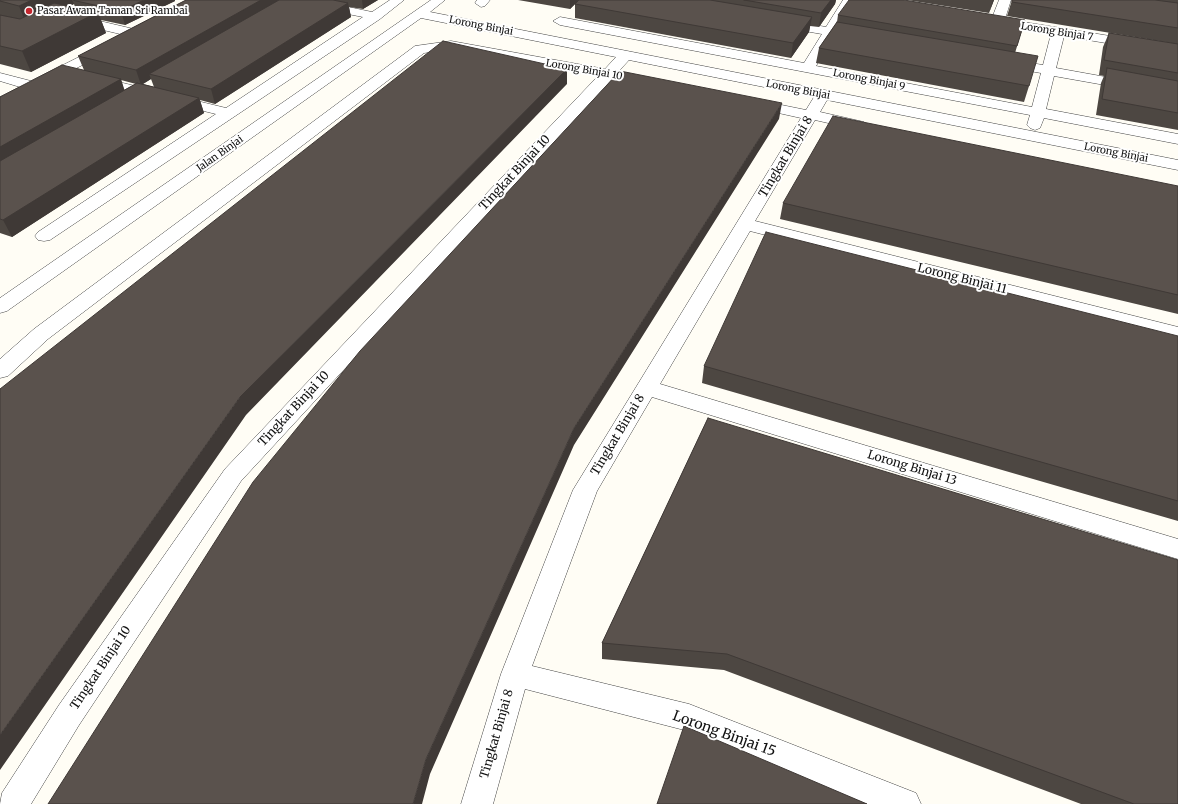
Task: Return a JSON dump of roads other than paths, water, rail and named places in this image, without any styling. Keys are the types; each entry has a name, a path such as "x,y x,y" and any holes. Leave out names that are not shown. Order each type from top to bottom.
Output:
{"street":[{"path":"282,8 296,0 375,16"},
{"path":"44,236 398,0"},
{"name":"Jalan Binjai","path":"4,300 144,207 439,0"},
{"path":"808,68 849,0"},
{"path":"997,22 1005,0"},
{"path":"540,38 575,8"},
{"path":"80,10 61,19 72,19 133,33"},
{"name":"Lorong Binjai","path":"419,14 1178,165"},
{"name":"Lorong Binjai 7","path":"982,19 1178,51"},
{"name":"Lorong Binjai 9","path":"560,21 1178,139"},
{"path":"767,21 877,40"},
{"path":"0,103 147,25"},
{"path":"1033,136 1058,32"},
{"path":"659,62 675,43"},
{"name":"Lorong Binjai 10","path":"0,371 41,334 420,49 436,46 451,46 663,85"},
{"name":"Tingkat Binjai 10","path":"13,804 69,715 233,475 626,55"},
{"path":"994,61 1178,94"},
{"path":"60,71 229,113"},
{"path":"0,77 33,86"},
{"path":"121,103 161,79"},
{"path":"326,79 367,88"},
{"path":"885,107 895,85"},
{"name":"Tingkat Binjai 8","path":"477,804 515,674 585,490 823,94"},
{"path":"741,101 874,128"},
{"path":"103,196 144,207"},
{"name":"Lorong Binjai 11","path":"745,224 1178,334"},
{"name":"Lorong Binjai 13","path":"647,388 1178,549"},
{"name":"Lorong Binjai 15","path":"515,674 689,718 905,804"}],"place":[{"name":"Pasar Awam Taman Sri Rambai","path":"29,11"}]}
